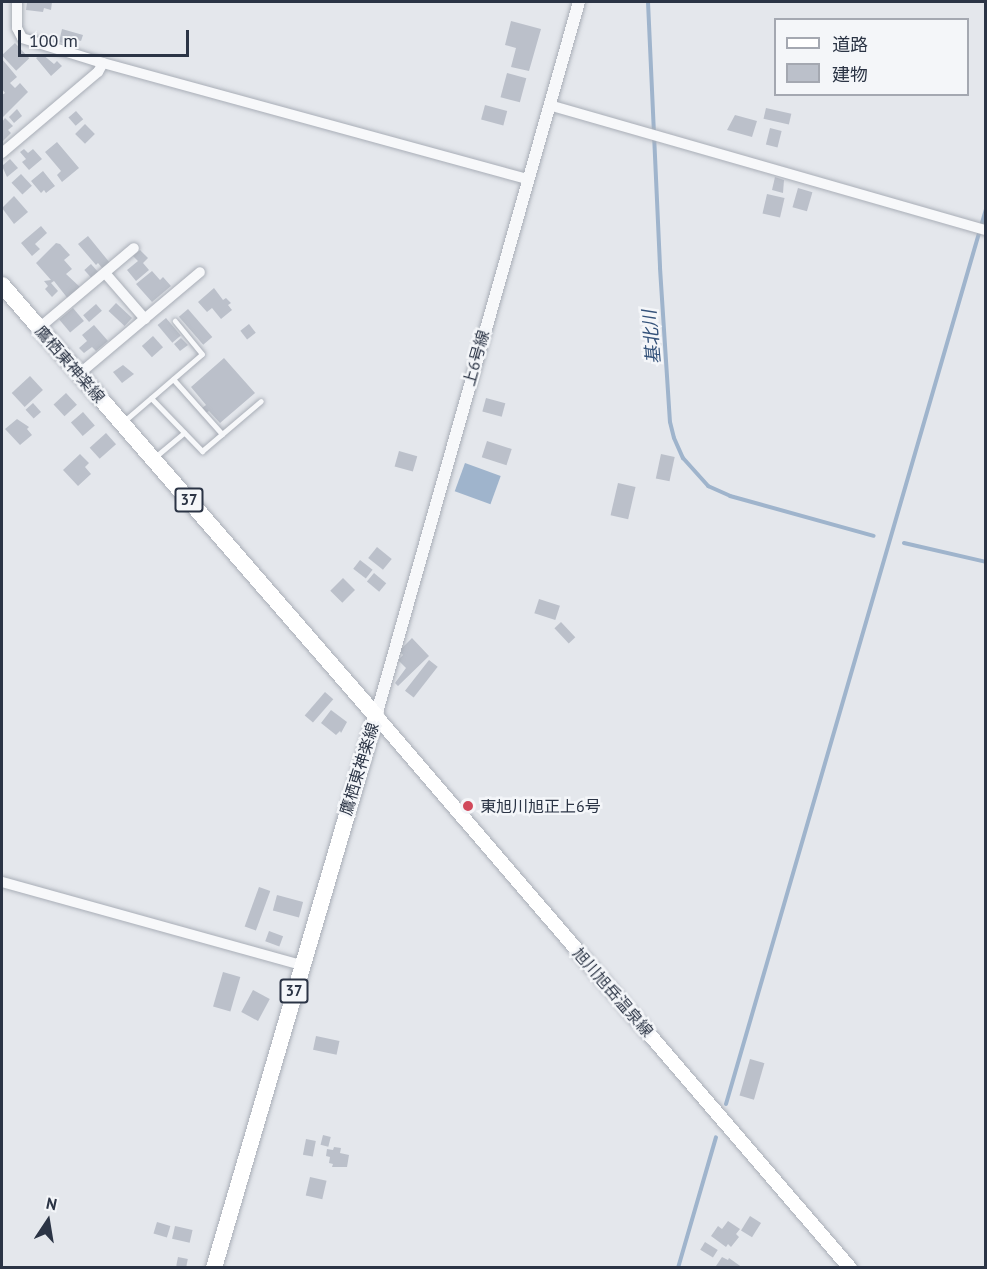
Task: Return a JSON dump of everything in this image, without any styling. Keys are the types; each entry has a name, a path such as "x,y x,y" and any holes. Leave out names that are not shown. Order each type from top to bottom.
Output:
{"main road":[{"name":"鷹栖東神楽線","path":"2,285 376,716 214,1268"},
{"name":"旭川旭岳温泉線","path":"376,716 850,1268"}],"street":[{"path":"17,2 17,28 22,38 103,63 528,179"},
{"name":"上6号線","path":"376,716 579,2"},
{"path":"2,153 98,72 103,63"},
{"path":"549,105 981,228"},
{"path":"39,328 134,248"},
{"path":"79,374 200,272"},
{"path":"105,273 145,319"},
{"path":"2,882 302,965"}],"lane":[{"path":"121,423 202,354 175,321"},
{"path":"173,379 222,434"},
{"path":"151,398 202,451 261,401"},
{"path":"153,459 184,433"}],"water":[{"path":"465,463 501,476 490,504 455,491"}],"building":[{"path":"27,2 52,2 51,10 44,8 43,12 26,10"},
{"path":"511,21 541,29 529,71 511,67 516,48 505,45"},
{"path":"62,29 83,35 81,41 78,40 76,46 59,42"},
{"path":"15,43 29,58 16,71 2,55"},
{"path":"42,54 54,64 57,61 62,66 51,76 36,58"},
{"path":"2,59 17,77 10,83 15,88 20,83 28,92 2,118 2,95 5,93 2,89"},
{"path":"507,73 526,78 520,102 501,97"},
{"path":"485,105 507,111 503,125 481,119"},
{"path":"766,108 791,114 789,125 764,119"},
{"path":"17,109 22,116 14,123 9,117"},
{"path":"76,111 83,119 76,126 68,118"},
{"path":"735,115 757,121 752,137 727,130"},
{"path":"5,118 13,126 8,130 11,133 2,142 2,122"},
{"path":"85,124 95,134 85,144 75,134"},
{"path":"770,128 782,131 778,147 766,144"},
{"path":"57,142 79,168 62,182 57,175 61,171 45,152"},
{"path":"24,149 28,153 33,149 42,159 29,170 22,162 26,159 20,152"},
{"path":"10,159 18,168 7,177 2,166"},
{"path":"43,171 55,186 46,193 44,190 41,193 31,181"},
{"path":"21,174 32,186 22,195 11,183"},
{"path":"775,177 784,180 783,193 772,190"},
{"path":"798,188 812,192 807,211 792,207"},
{"path":"767,194 785,198 780,218 763,213"},
{"path":"14,196 28,212 14,224 2,208"},
{"path":"41,226 47,233 35,244 40,249 32,256 21,243"},
{"path":"88,236 110,263 103,269 98,263 96,265 78,244"},
{"path":"56,243 60,244 70,255 64,260 72,269 66,274 81,288 69,300 54,281 51,283 58,291 52,297 45,289 48,286 44,281 51,280 36,263"},
{"path":"140,250 148,258 143,263 149,270 136,281 127,270 138,261 133,256"},
{"path":"91,264 99,273 92,279 84,270"},
{"path":"152,271 160,280 163,277 171,286 152,302 136,284"},
{"path":"214,288 223,300 226,298 231,303 228,305 232,310 221,319 212,308 207,312 198,302"},
{"path":"116,303 132,318 125,326 108,311"},
{"path":"96,304 102,311 89,322 83,315"},
{"path":"73,308 84,321 70,333 59,320"},
{"path":"188,309 212,337 203,345 179,317"},
{"path":"166,318 181,336 172,343 158,325"},
{"path":"249,324 256,333 247,339 240,331"},
{"path":"94,325 108,341 96,351 92,347 84,353 79,348 87,341 82,335"},
{"path":"153,336 163,347 152,357 142,346"},
{"path":"181,338 188,345 180,351 174,344"},
{"path":"224,358 255,393 220,423 209,411 206,413 202,408 206,405 191,387"},
{"path":"123,365 134,374 122,383 113,372"},
{"path":"30,376 43,390 25,407 12,393"},
{"path":"66,393 77,405 64,416 54,405"},
{"path":"486,398 505,403 502,417 482,412"},
{"path":"33,403 41,412 34,419 26,410"},
{"path":"83,412 95,426 83,436 71,422"},
{"path":"17,419 29,427 27,429 32,435 20,445 5,429"},
{"path":"106,433 116,444 100,459 90,448"},
{"path":"487,441 512,449 506,465 482,457"},
{"path":"399,451 417,456 413,472 395,466"},
{"path":"80,454 89,463 85,467 91,474 78,486 63,470"},
{"path":"661,454 675,457 669,481 656,478"},
{"path":"618,483 636,487 628,519 611,515"},
{"path":"377,547 392,559 383,570 368,558"},
{"path":"360,560 373,570 366,579 353,569"},
{"path":"374,573 386,583 379,592 367,581"},
{"path":"343,578 355,590 342,603 330,591"},
{"path":"539,599 560,606 555,620 534,613"},
{"path":"561,622 575,637 569,643 554,628"},
{"path":"412,638 429,656 398,686 395,683 406,668 398,660 403,655 399,651"},
{"path":"429,660 438,667 414,698 405,691"},
{"path":"325,692 333,699 313,723 305,715"},
{"path":"331,710 347,722 341,733 340,731 336,735 321,723"},
{"path":"259,887 270,891 256,931 245,926"},
{"path":"277,895 303,902 299,917 273,910"},
{"path":"269,931 283,936 279,946 265,941"},
{"path":"223,972 240,977 230,1012 213,1007"},
{"path":"253,990 270,999 258,1021 241,1012"},
{"path":"316,1036 339,1041 337,1055 313,1050"},
{"path":"750,1059 764,1063 754,1100 740,1096"},
{"path":"323,1135 331,1137 328,1147 321,1145"},
{"path":"306,1139 316,1141 313,1157 303,1155"},
{"path":"334,1147 341,1148 340,1153 349,1155 347,1167 332,1167 333,1164 329,1163 330,1157 326,1156 327,1149 333,1150"},
{"path":"310,1177 327,1181 322,1199 306,1196"},
{"path":"750,1216 761,1223 752,1237 741,1230"},
{"path":"728,1221 740,1229 736,1234 739,1237 731,1247 728,1244 726,1247 711,1236 718,1226 722,1229"},
{"path":"157,1222 170,1226 167,1238 153,1233"},
{"path":"175,1226 193,1230 190,1243 172,1239"},
{"path":"705,1242 718,1250 713,1258 700,1250"},
{"path":"178,1257 188,1259 186,1268 176,1266"},
{"path":"722,1257 728,1260 729,1258 743,1268 719,1268 716,1266"}],"waterway":[{"name":"基北川","path":"648,2 660,268 670,422 674,438 683,458 708,486 730,496 874,536"},
{"path":"726,1104 986,209"},
{"name":"基北川","path":"904,543 986,562"},
{"path":"678,1268 716,1137"}],"place":[{"name":"東旭川旭正上6号","path":"468,806"}]}
